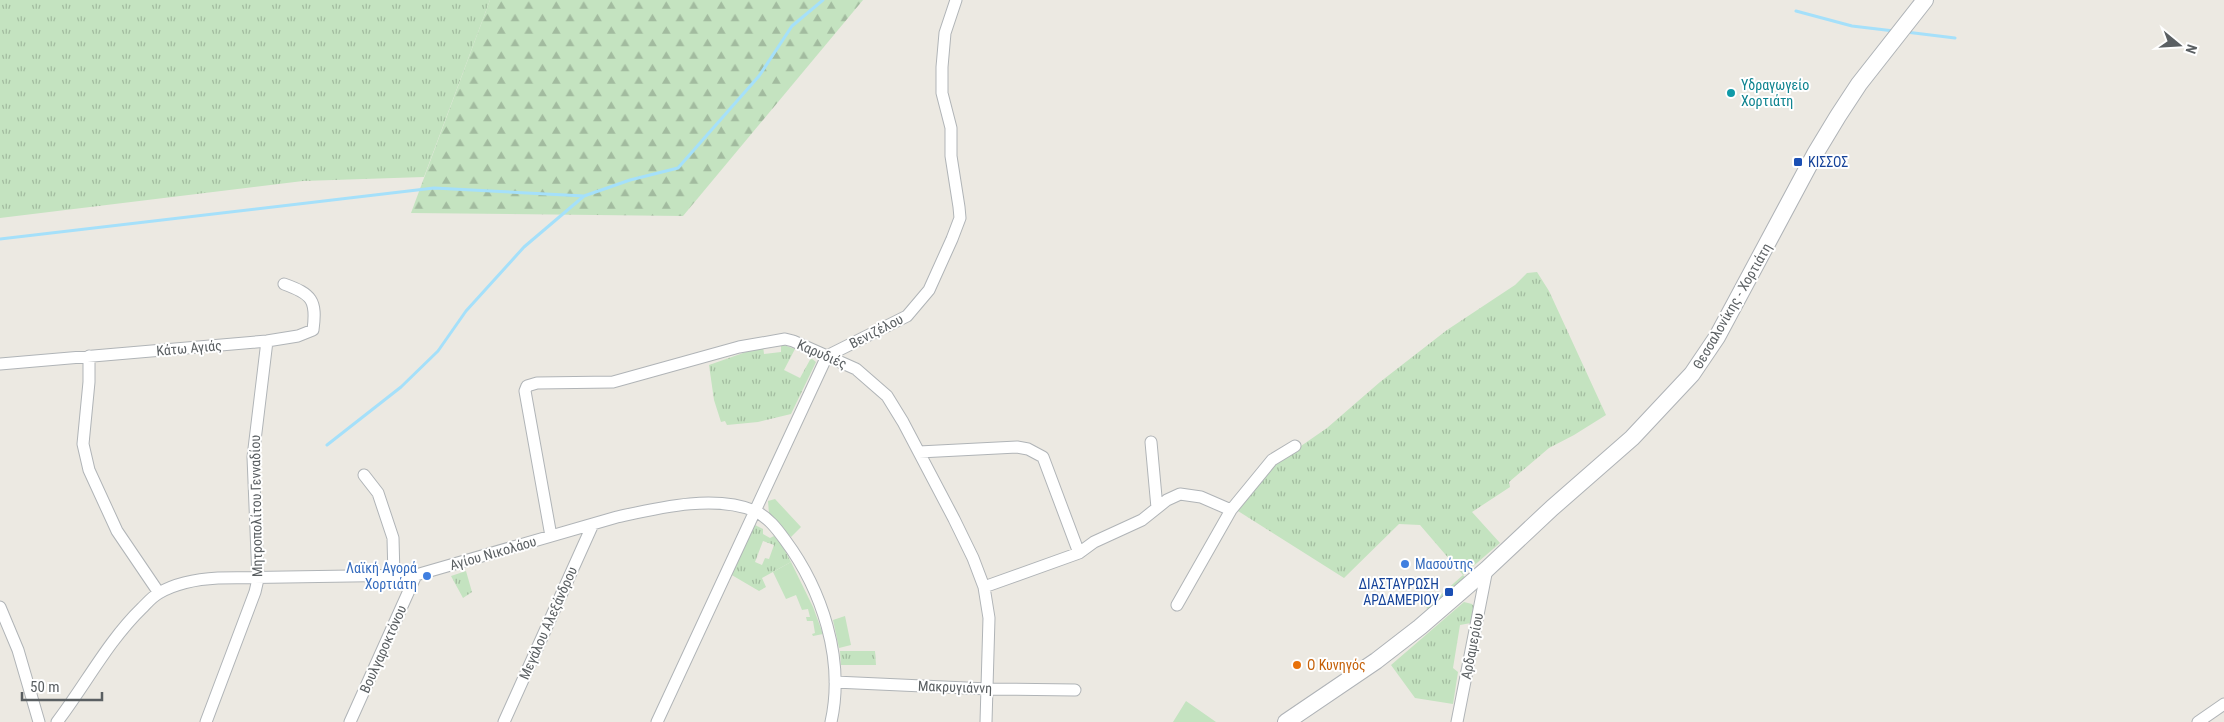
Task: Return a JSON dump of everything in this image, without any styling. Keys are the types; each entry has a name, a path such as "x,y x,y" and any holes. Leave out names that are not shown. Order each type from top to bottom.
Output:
{"street":[{"name":"Βενιζέλου","path":"827,356 907,316 929,290 960,218 951,156 951,128 942,93 945,33 956,0"},
{"name":"Θεσσαλονίκης - Χορτιάτη","path":"1288,721 1392,649 1487,570 1552,508 1632,438 1692,374 1716,337 1747,282 1815,154 1859,84 1923,2"},
{"name":"Κάτω Αγιάς","path":"0,364 267,341 298,336 312,330 315,316 313,301 303,291 284,284"},
{"name":"Καρυδιές","path":"551,536 525,391 530,384 613,382 739,348 785,339 793,341 856,369 887,396 919,452 973,558 984,587 989,618 986,722"},
{"name":"Μητροπολίτου Γενναδίου","path":"206,722 255,592 258,579 253,457 267,341"},
{"path":"89,356 90,382 83,444 88,470 117,531 158,593"},
{"path":"657,722 827,356"},
{"path":"1151,442 1157,508"},
{"path":"919,452 1017,446 1043,457 1079,553"},
{"path":"1177,605 1231,510 1272,460 1295,446"},
{"path":"364,475 378,493 393,538 394,577"},
{"path":"984,587 1079,553 1094,542 1142,520 1167,500 1180,494 1201,497 1231,510"},
{"name":"Αγίου Νικολάου","path":"58,722 79,694 106,649 130,620 158,593 196,580 218,578 394,577 416,575 593,524 650,510 687,504 728,505 755,511 776,528 793,550 820,602 833,653 835,700 832,722"},
{"name":"Μεγάλου Αλεξάνδρου","path":"504,722 593,524"},
{"name":"Αρδαμερίου","path":"1457,722 1487,570"},
{"name":"Βουλγαροκτόνου","path":"350,722 416,575"},
{"path":"0,607 18,650 39,722"},
{"name":"Μακρυγιάννη","path":"835,682 988,689 1075,690"},
{"path":"2198,722 2224,704"}],"green space":[{"path":"0,0 490,0 424,177 303,181 0,218"},
{"path":"490,0 863,0 683,216 411,213"},
{"path":"1537,272 1549,291 1606,415 1549,448 1509,482 1510,487 1472,512 1500,543 1463,575 1420,525 1399,524 1344,578 1238,511 1272,466 1327,428 1380,382 1447,330 1515,285 1527,273"},
{"path":"781,344 795,349 784,370 800,378 811,358 816,362 791,414 758,422 727,425 725,421 721,422 714,400 709,365 763,346 764,354 781,352"},
{"path":"775,499 801,527 791,537 769,514 768,501"},
{"path":"755,525 763,529 763,534 770,538 774,536 781,543 791,562 762,578 766,587 759,591 730,574 750,527","holes":["763,541 774,545 769,559 765,558 762,565 755,562"]},
{"path":"791,562 813,607 823,634 813,636 812,634 815,633 813,621 807,621 806,617 810,617 808,609 802,610 796,595 786,599 773,572"},
{"path":"466,571 472,592 463,598 451,576"},
{"path":"1463,575 1465,577 1431,606 1433,608 1430,610 1426,608"},
{"path":"1464,602 1472,604 1474,607 1471,623 1460,625 1453,668 1458,672 1453,704 1415,698 1391,665"},
{"path":"845,616 851,645 839,648 833,620"},
{"path":"840,651 875,651 876,665 841,665"},
{"path":"1186,701 1216,722 1173,722"}],"waterway":[{"path":"327,445 401,387 438,351 466,311 524,247 584,196 630,180 678,168 759,76 792,26 823,0"},
{"path":"1796,11 1852,26 1894,31"},
{"path":"1906,32 1955,38"},
{"path":"0,239 434,188 584,196"}],"place":[{"name":"Υδραγωγείο Χορτιάτη","path":"1731,93"},
{"name":"ΚΙΣΣΟΣ","path":"1798,162"},
{"name":"Μασούτης","path":"1405,564"},
{"name":"Λαϊκή Αγορά Χορτιάτη","path":"427,576"},
{"name":"ΔΙΑΣΤΑΥΡΩΣΗ ΑΡΔΑΜΕΡΙΟΥ","path":"1449,592"},
{"name":"Ο Κυνηγός","path":"1297,665"}]}
